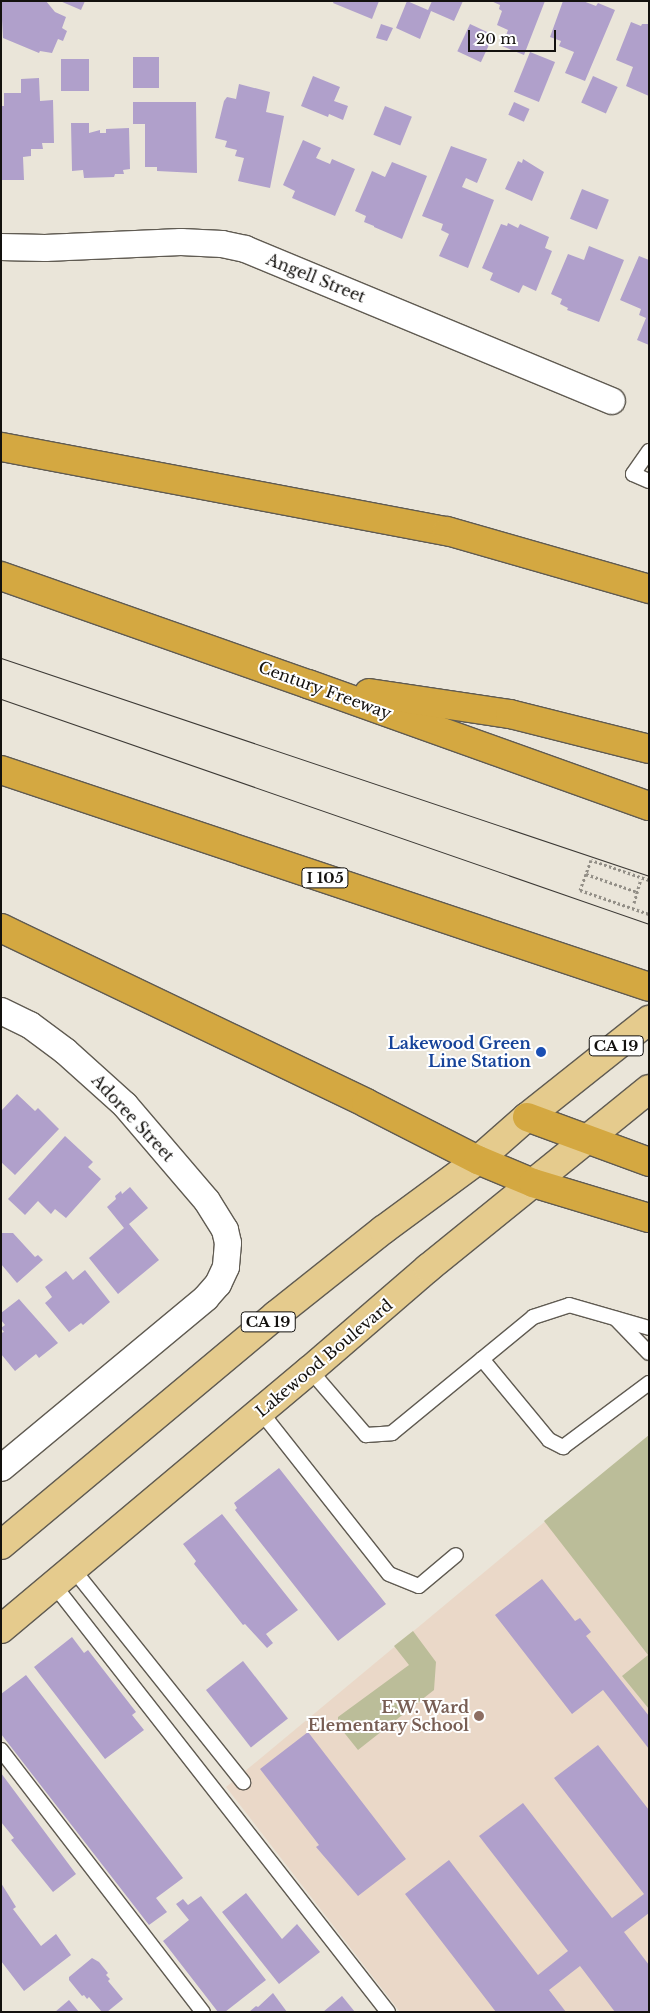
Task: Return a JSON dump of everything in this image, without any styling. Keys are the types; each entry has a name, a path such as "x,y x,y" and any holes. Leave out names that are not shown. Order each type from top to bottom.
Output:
{"highway":[{"path":"1,446 447,531 649,589"},
{"name":"Century Freeway","path":"1,576 649,806"},
{"path":"308,684 510,714 649,749"},
{"name":"I 105","path":"1,770 649,987"},
{"path":"1,928 357,1099 478,1160 533,1183 649,1218"},
{"path":"527,1117 649,1162"}],"main road":[{"name":"CA 19","path":"1,1545 276,1316 383,1230 478,1160 527,1117 649,1020"},
{"name":"Lakewood Boulevard","path":"1,1629 310,1370 428,1268 649,1089"}],"street":[{"name":"Angell Street","path":"1,247 45,248 181,242 222,244 245,249 612,401"},
{"name":"Adoree Street","path":"1,1011 30,1025 65,1051 125,1105 196,1187 218,1216 225,1230 228,1255 218,1284 206,1298 1,1468"}],"lane":[{"path":"649,451 633,474 649,481"},
{"path":"310,1370 366,1435 392,1433 533,1318 569,1304 649,1328"},
{"path":"616,1319 649,1353"},
{"path":"482,1359 549,1440 563,1447 649,1383"},
{"path":"260,1412 389,1574 419,1586 456,1555"},
{"path":"63,1577 243,1782"},
{"path":"63,1577 388,2012"},
{"path":"1,1750 203,2012"}],"path":[{"path":"649,880 591,860 580,890 649,914"},
{"path":"586,874 637,892"},
{"path":"634,903 641,879"}],"shaded area":[{"name":"E.W. Ward Elementary School","path":"649,1435 649,2012 400,2012 226,1787"}],"green space":[{"path":"649,1435 649,1709 622,1676 648,1655 544,1521"},
{"path":"413,1631 436,1662 434,1690 358,1750 338,1725 338,1717 409,1665 394,1646"}],"building":[{"path":"1,1 46,1 55,12 66,17 62,28 67,31 63,41 58,39 52,53 40,51 39,53 3,38"},
{"path":"60,1 85,1 81,10"},
{"path":"334,1 379,1 372,19 333,3"},
{"path":"407,1 428,10 432,1 463,1 454,21 431,11 420,39 396,28"},
{"path":"491,1 545,1 524,55 502,46 508,30 497,25 502,11 499,9 500,5"},
{"path":"563,1 583,1 596,6 598,3 615,10 585,81 565,73 574,52 559,46 561,41 550,37"},
{"path":"631,22 641,26 642,24 649,24 649,96 626,86 633,67 616,60"},
{"path":"381,24 393,28 387,41 376,38"},
{"path":"470,24 494,35 481,62 457,51"},
{"path":"530,52 555,62 539,102 514,92"},
{"path":"133,57 159,57 159,88 133,88"},
{"path":"61,59 89,59 89,91 61,91"},
{"path":"313,76 340,87 334,101 348,106 343,120 329,114 328,117 301,106"},
{"path":"593,76 618,87 606,113 581,102"},
{"path":"39,78 40,101 53,100 54,143 42,143 43,149 31,149 31,156 23,157 24,180 1,180 1,106 4,106 4,93 21,93 21,79"},
{"path":"239,84 270,92 266,112 284,116 270,188 238,181 244,158 235,156 237,150 225,147 227,141 215,138 224,101 227,97 236,99"},
{"path":"133,102 196,102 197,173 157,171 157,167 145,167 145,124 133,124"},
{"path":"514,102 530,109 524,122 508,115"},
{"path":"385,106 412,117 400,146 373,135"},
{"path":"71,123 89,123 89,133 100,130 100,133 106,133 106,129 129,128 130,169 123,170 124,174 115,174 114,177 84,178 83,170 72,171"},
{"path":"303,140 321,148 316,158 330,164 332,159 355,169 335,216 292,198 295,191 283,185"},
{"path":"451,146 487,159 477,183 466,178 462,187 494,200 468,268 439,256 449,234 441,230 443,224 422,216"},
{"path":"523,159 544,172 532,201 505,189 518,161 522,163"},
{"path":"392,162 427,176 402,239 364,222 366,216 355,211 372,171 385,177"},
{"path":"582,189 609,200 597,230 570,219"},
{"path":"508,223 518,228 520,224 549,237 545,248 552,251 536,291 523,285 519,293 490,280 493,273 482,268 501,224 507,226"},
{"path":"589,246 624,260 599,322 567,310 568,308 560,304 562,299 551,294 568,254 584,260"},
{"path":"639,256 649,260 649,345 637,340 646,318 639,315 641,309 620,300"},
{"path":"17,1094 35,1111 38,1108 59,1129 15,1175 1,1162 1,1111"},
{"path":"65,1136 93,1162 88,1167 101,1179 66,1218 55,1209 51,1214 38,1201 25,1215 8,1199"},
{"path":"130,1187 148,1208 129,1224 159,1260 118,1294 89,1258 124,1228 107,1207 116,1199 115,1196 121,1191 122,1194"},
{"path":"1,1233 13,1233 35,1257 38,1255 43,1260 17,1283 1,1264"},
{"path":"85,1270 110,1302 83,1325 81,1323 69,1332 45,1303 52,1297 45,1287 66,1271 73,1280"},
{"path":"19,1299 58,1343 39,1358 36,1354 15,1371 1,1354 1,1333 4,1332 1,1328 5,1325 1,1320 1,1313"},
{"path":"279,1468 386,1604 338,1641 235,1510 237,1508 234,1503"},
{"path":"222,1514 298,1610 266,1634 273,1643 267,1648 245,1624 243,1625 194,1564 196,1561 183,1544"},
{"path":"542,1579 575,1621 580,1618 591,1632 586,1636 649,1716 649,1749 603,1690 572,1714 495,1615"},
{"path":"72,1637 84,1653 88,1650 136,1712 132,1715 144,1730 105,1759 34,1667"},
{"path":"243,1661 288,1719 251,1747 206,1690"},
{"path":"26,1675 183,1878 156,1898 167,1912 149,1925 1,1734 1,1694"},
{"path":"308,1732 406,1859 358,1896 316,1847 319,1845 260,1769"},
{"path":"598,1745 649,1810 649,1913 624,1932 649,1965 649,2012 615,2012 580,1966 549,1990 566,2012 496,2012 405,1894 449,1860 538,1975 568,1951 479,1836 523,1803 612,1918 644,1894 554,1778"},
{"path":"1,1773 76,1874 53,1892 11,1840 14,1838 1,1822"},
{"path":"1,1883 16,1907 13,1909 41,1946 56,1934 71,1955 24,1991 1,1961"},
{"path":"246,1893 282,1939 297,1924 320,1952 279,1984 222,1912"},
{"path":"201,1896 266,1980 225,2012 218,2012 163,1941 189,1920 176,1904 183,1899 188,1905"},
{"path":"92,1958 99,1962 108,1973 106,1975 110,1979 108,1981 123,1999 107,2012 102,2012 89,1997 87,1999 84,1995 82,1996 69,1980 69,1977"},
{"path":"273,1993 287,2012 249,2012 256,2006 258,2007"},
{"path":"342,1996 355,2012 323,2012"},
{"path":"69,2000 79,2012 55,2012"}],"tram line":[{"path":"1,658 649,876"},
{"path":"1,699 649,924"}],"place":[{"name":"Lakewood Green Line Station","path":"541,1052"},
{"name":"E.W. Ward Elementary School","path":"479,1716"}]}
